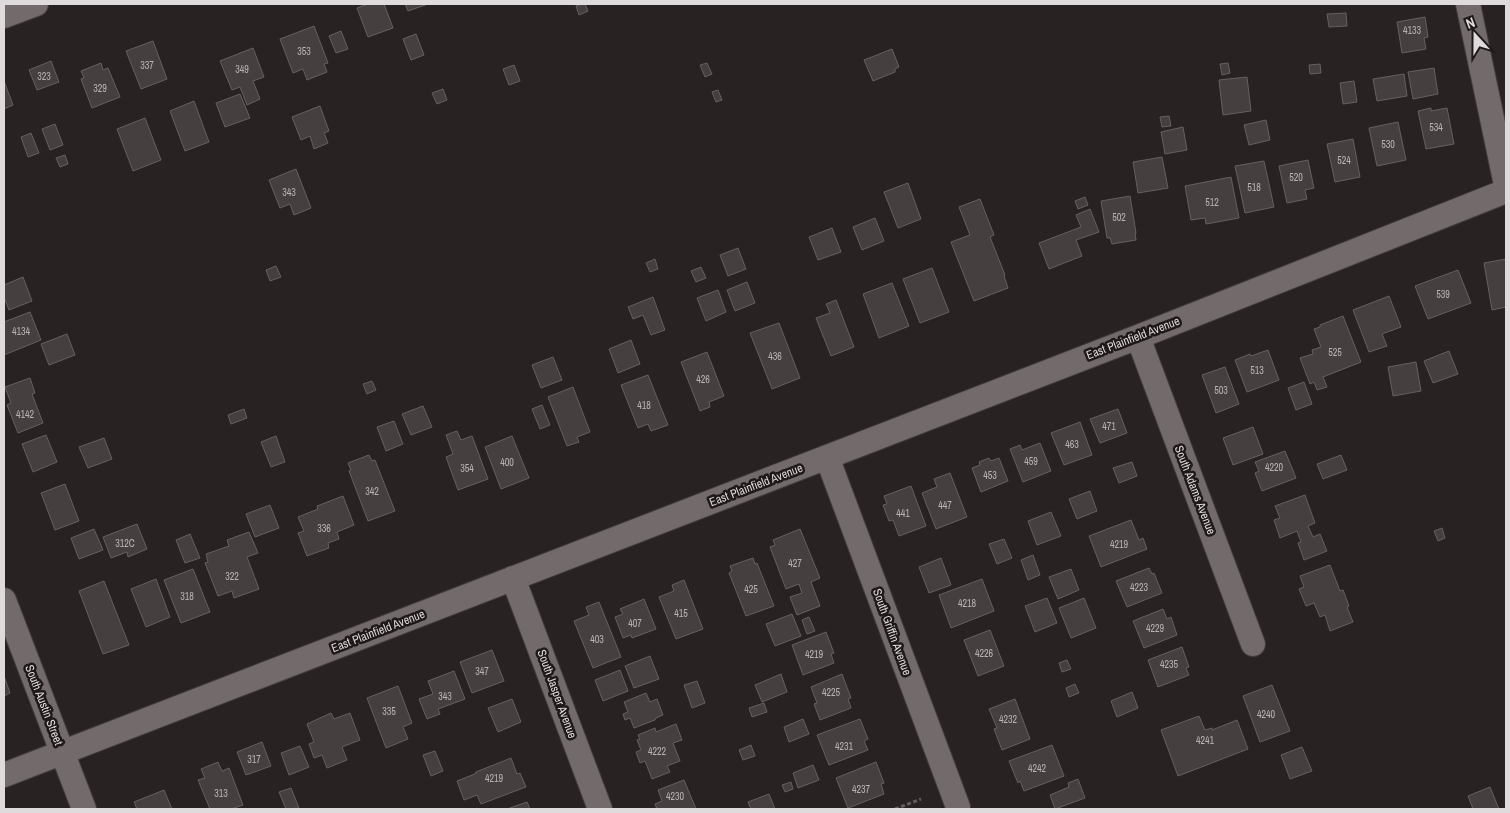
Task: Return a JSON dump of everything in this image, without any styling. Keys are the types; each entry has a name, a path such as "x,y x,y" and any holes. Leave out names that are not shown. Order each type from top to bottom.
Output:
{"street":[{"path":"4,16 36,4"},
{"path":"1468,4 1506,185"},
{"name":"East Plainfield Avenue","path":"4,775 1138,337 1506,191"},
{"name":"South Adams Avenue","path":"1138,337 1253,644"},
{"name":"South Griffin Avenue","path":"827,457 958,807"},
{"name":"South Jasper Avenue","path":"514,578 600,809"},
{"name":"South Austin Street","path":"4,600 84,809"}],"path":[{"path":"895,809 921,799"}],"building":[{"path":"368,4 384,4 393,28 368,37 357,8"},
{"path":"405,4 428,4 408,11"},
{"path":"585,4 588,11 579,15 576,6"},
{"path":"1346,13 1347,26 1329,27 1327,14"},
{"path":"1425,17 1428,37 1424,38 1426,49 1402,53 1397,22"},
{"path":"314,26 328,63 324,64 327,72 307,80 303,69 293,73 280,39"},
{"path":"341,31 348,49 336,53 329,36"},
{"path":"416,34 424,55 411,60 403,39"},
{"path":"153,41 167,79 141,89 126,51"},
{"path":"253,48 264,77 253,81 260,99 247,105 240,87 232,90 220,61"},
{"path":"892,49 899,67 895,69 895,72 873,81 864,60"},
{"path":"51,61 59,82 37,90 29,70"},
{"path":"101,63 103,70 108,68 120,97 92,108 81,79 84,78 81,71"},
{"path":"707,63 712,74 705,77 700,65"},
{"path":"1228,63 1230,73 1222,75 1220,64"},
{"path":"1320,64 1321,73 1310,74 1309,65"},
{"path":"514,65 520,81 509,85 503,69"},
{"path":"1434,68 1438,94 1413,99 1408,72"},
{"path":"1404,74 1407,96 1377,101 1373,79"},
{"path":"1247,77 1251,111 1223,115 1219,80"},
{"path":"4,81 13,105 4,109"},
{"path":"1354,81 1357,102 1343,104 1340,83"},
{"path":"443,89 447,100 437,104 432,93"},
{"path":"718,90 722,100 716,102 712,92"},
{"path":"240,94 250,118 225,127 216,103"},
{"path":"194,101 209,142 185,151 170,111"},
{"path":"320,106 329,131 324,133 328,143 314,149 310,136 301,140 292,117"},
{"path":"1431,108 1431,111 1447,108 1454,144 1426,149 1418,111"},
{"path":"1169,116 1171,126 1162,127 1160,117"},
{"path":"145,118 161,160 133,171 117,129"},
{"path":"1266,120 1270,140 1249,145 1244,125"},
{"path":"1398,122 1406,160 1377,166 1369,128"},
{"path":"55,124 63,145 50,150 42,129"},
{"path":"1183,127 1187,150 1165,154 1161,132"},
{"path":"31,133 39,153 28,157 21,137"},
{"path":"1353,139 1360,177 1335,182 1327,144"},
{"path":"65,155 68,164 60,167 56,158"},
{"path":"1162,157 1168,188 1138,193 1133,162"},
{"path":"1308,160 1314,188 1305,190 1307,199 1287,203 1279,166"},
{"path":"1264,161 1274,207 1245,213 1235,166"},
{"path":"296,169 311,208 294,215 290,204 280,208 269,180"},
{"path":"1231,177 1239,218 1206,224 1205,218 1191,220 1185,186"},
{"path":"908,183 921,219 898,228 884,192"},
{"path":"1130,196 1136,240 1112,244 1110,238 1107,238 1101,201"},
{"path":"1085,197 1088,205 1078,209 1075,201"},
{"path":"980,199 994,235 990,237 1008,288 974,301 951,242 970,235 959,207"},
{"path":"1090,209 1099,232 1076,240 1082,256 1049,269 1039,243 1081,227 1076,215"},
{"path":"875,218 884,241 862,250 853,227"},
{"path":"832,228 841,252 818,260 809,237"},
{"path":"738,248 746,269 728,276 720,255"},
{"path":"655,259 658,269 650,272 646,263"},
{"path":"1506,259 1506,307 1492,310 1484,263"},
{"path":"276,266 281,277 270,281 266,270"},
{"path":"701,267 706,278 696,282 691,271"},
{"path":"932,268 949,312 920,323 903,279"},
{"path":"1458,270 1471,303 1428,319 1415,286"},
{"path":"23,277 32,301 9,310 4,297 4,285"},
{"path":"747,282 755,303 735,311 727,290"},
{"path":"892,283 909,326 879,338 863,294"},
{"path":"718,290 726,312 706,321 697,298"},
{"path":"1389,296 1401,327 1382,334 1387,346 1369,352 1353,310"},
{"path":"653,297 665,330 651,335 643,315 633,319 628,307"},
{"path":"836,300 854,347 831,356 816,318 830,313 826,304"},
{"path":"30,312 41,340 4,355 4,322"},
{"path":"1343,316 1361,362 1323,377 1327,387 1317,390 1314,382 1310,384 1300,358 1313,354 1312,350 1321,347 1314,329"},
{"path":"779,323 800,378 772,389 750,333"},
{"path":"67,334 75,355 49,365 41,344"},
{"path":"631,340 640,364 618,373 609,349"},
{"path":"1268,350 1279,380 1247,392 1235,360"},
{"path":"1449,351 1458,374 1433,383 1424,361"},
{"path":"707,352 724,396 709,402 710,407 700,411 681,362"},
{"path":"553,357 562,380 541,388 532,365"},
{"path":"1416,362 1421,391 1393,396 1388,367"},
{"path":"1225,367 1239,404 1216,413 1202,375"},
{"path":"648,375 668,425 651,431 648,424 638,428 621,385"},
{"path":"30,378 35,393 32,394 43,423 18,433 7,405 11,403 5,387"},
{"path":"372,381 376,390 367,394 363,384"},
{"path":"1304,382 1312,404 1296,410 1288,388"},
{"path":"573,387 590,432 577,437 579,442 567,446 548,397"},
{"path":"542,405 550,425 540,429 532,409"},
{"path":"423,406 432,427 411,435 402,414"},
{"path":"244,409 247,418 231,424 228,415"},
{"path":"1118,409 1127,433 1100,443 1090,419"},
{"path":"394,421 403,444 386,451 377,427"},
{"path":"1080,422 1092,455 1064,465 1051,433"},
{"path":"1253,427 1263,454 1233,465 1223,438"},
{"path":"457,431 461,440 472,436 488,479 458,490 446,457 453,454 446,435"},
{"path":"46,435 57,462 33,472 22,444"},
{"path":"276,436 285,462 271,467 261,442"},
{"path":"512,436 529,478 501,489 485,447"},
{"path":"104,438 112,459 88,468 79,447"},
{"path":"1040,443 1051,471 1023,482 1010,449 1020,445 1022,450"},
{"path":"1285,451 1296,478 1262,491 1255,473 1259,471 1255,462"},
{"path":"369,455 372,461 375,460 395,511 368,521 349,471 351,470 348,463"},
{"path":"1341,455 1347,470 1323,479 1317,464"},
{"path":"989,458 991,461 999,458 1008,481 981,492 972,468 980,465 979,462"},
{"path":"1132,462 1137,476 1119,483 1113,468"},
{"path":"950,473 967,517 936,529 922,493 937,487 934,479"},
{"path":"65,484 79,521 55,530 41,493"},
{"path":"911,486 926,526 899,536 893,520 889,521 883,505 887,504 884,496"},
{"path":"1090,491 1097,511 1077,519 1069,499"},
{"path":"1305,495 1315,523 1308,526 1313,537 1320,534 1327,551 1304,560 1298,543 1301,542 1297,531 1280,538 1274,520 1280,518 1275,506"},
{"path":"343,496 354,525 337,532 339,539 328,543 329,548 307,556 298,533 304,531 298,517 318,509 317,506"},
{"path":"270,505 279,528 255,537 246,514"},
{"path":"1051,512 1061,536 1037,545 1028,521"},
{"path":"1131,520 1139,540 1143,538 1147,549 1101,567 1089,536"},
{"path":"137,524 147,549 128,557 127,552 111,558 103,537"},
{"path":"1442,528 1445,538 1438,541 1434,531"},
{"path":"94,529 103,550 79,559 71,538"},
{"path":"800,529 820,578 811,582 820,606 797,615 790,597 802,593 799,584 786,589 770,547 775,545 773,540"},
{"path":"249,532 258,553 247,557 259,589 234,598 232,591 218,596 205,563 208,562 206,554 229,546 227,540"},
{"path":"190,534 200,558 185,563 176,540"},
{"path":"1004,539 1012,558 997,564 989,544"},
{"path":"1033,555 1040,575 1028,580 1021,560"},
{"path":"753,558 755,564 757,563 774,606 746,616 729,573 732,571 730,566"},
{"path":"941,558 951,585 929,593 919,567"},
{"path":"1330,565 1340,591 1343,590 1353,622 1330,631 1325,615 1320,617 1314,603 1306,606 1299,589 1304,587 1300,576"},
{"path":"1149,568 1152,574 1154,573 1162,593 1127,607 1116,581"},
{"path":"193,569 210,612 181,623 164,580"},
{"path":"1071,569 1079,590 1058,599 1049,577"},
{"path":"156,579 170,617 146,627 131,589"},
{"path":"982,579 994,611 951,628 939,595"},
{"path":"684,580 703,629 676,639 659,597 674,591 672,585"},
{"path":"104,581 129,645 103,654 79,591"},
{"path":"1047,598 1057,623 1035,632 1025,606"},
{"path":"1084,598 1096,628 1071,638 1059,608"},
{"path":"644,599 656,629 632,638 631,635 623,638 615,617 623,614 620,609"},
{"path":"599,602 621,657 593,668 574,621 589,615 586,607"},
{"path":"1163,609 1167,619 1171,617 1177,635 1144,648 1133,621"},
{"path":"792,614 801,636 775,646 766,624"},
{"path":"809,617 815,631 807,634 802,620"},
{"path":"990,630 1004,666 978,676 964,640"},
{"path":"826,632 834,653 831,654 834,663 803,675 792,645"},
{"path":"1182,647 1189,667 1186,668 1189,675 1158,687 1148,660"},
{"path":"492,650 504,681 472,693 460,662"},
{"path":"650,656 659,679 634,688 625,666"},
{"path":"1067,660 1071,669 1062,672 1059,663"},
{"path":"620,670 628,691 603,701 595,680"},
{"path":"454,671 465,699 438,709 440,714 427,719 419,699 433,694 428,681"},
{"path":"781,674 787,692 762,702 755,685"},
{"path":"842,674 851,698 848,699 851,708 820,720 814,704 817,703 811,687"},
{"path":"4,676 10,693 4,696"},
{"path":"697,681 705,703 692,708 684,685"},
{"path":"1075,684 1079,693 1069,697 1066,688"},
{"path":"1272,685 1290,731 1260,742 1243,696"},
{"path":"398,686 412,723 403,727 408,739 386,748 367,698"},
{"path":"1132,692 1138,708 1117,717 1111,701"},
{"path":"646,693 650,702 657,699 663,715 634,728 630,718 625,720 623,714 628,712 624,702"},
{"path":"512,699 521,722 498,732 488,708"},
{"path":"1015,699 1030,739 1002,750 994,729 997,728 989,709"},
{"path":"764,703 767,712 752,717 749,708"},
{"path":"331,713 334,719 350,713 360,740 342,747 347,760 327,768 322,755 314,758 309,744 314,742 307,724"},
{"path":"1199,716 1205,730 1212,728 1212,730 1237,720 1248,749 1178,776 1161,730"},
{"path":"803,719 809,734 789,742 784,727"},
{"path":"860,719 868,739 864,741 868,750 829,765 817,735"},
{"path":"676,724 682,740 673,743 680,761 667,766 670,772 652,779 645,761 640,763 636,752 641,750 637,740 640,739 638,735 655,728 656,732"},
{"path":"262,742 271,766 246,775 237,752"},
{"path":"751,745 755,756 743,760 739,750"},
{"path":"1052,745 1064,776 1024,791 1020,781 1018,783 1009,761"},
{"path":"300,746 309,767 289,775 281,753"},
{"path":"1302,747 1312,771 1290,779 1281,755"},
{"path":"435,751 443,771 431,776 423,755"},
{"path":"511,758 517,774 520,773 526,787 481,804 477,795 464,800 457,781"},
{"path":"218,762 222,771 229,768 243,805 231,809 210,809 198,780 205,778 201,769"},
{"path":"876,762 884,783 881,784 884,794 848,808 836,778"},
{"path":"813,765 819,780 798,788 793,773"},
{"path":"1078,779 1085,798 1055,809 1050,795 1069,787 1068,783"},
{"path":"684,780 696,809 657,809 655,804 662,801 658,790"},
{"path":"791,782 793,789 785,792 782,785"},
{"path":"1490,787 1499,809 1473,809 1468,796"},
{"path":"291,788 299,808 286,809 279,792"},
{"path":"164,790 172,809 137,809 134,802"},
{"path":"769,794 775,809 751,809 748,802"},
{"path":"527,802 530,809 507,809"}]}
